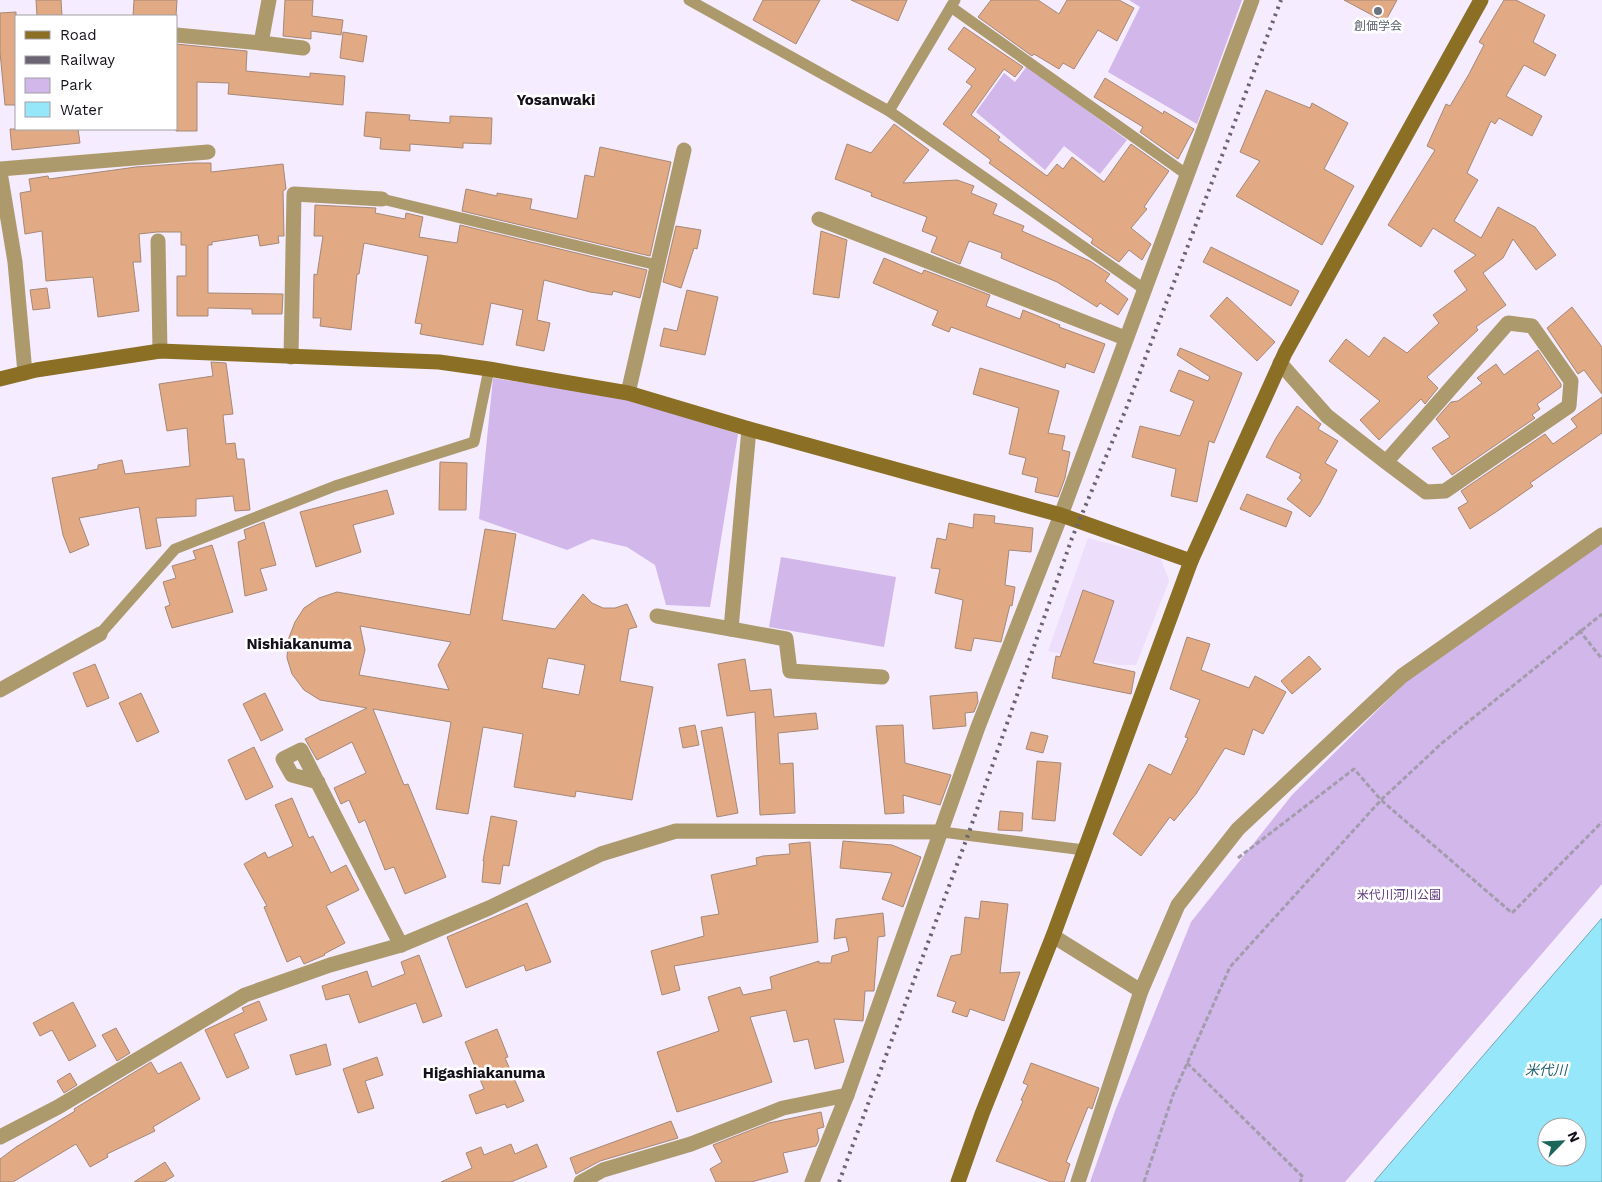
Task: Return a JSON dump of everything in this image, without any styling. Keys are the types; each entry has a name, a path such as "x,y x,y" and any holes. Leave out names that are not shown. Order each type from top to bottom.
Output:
{"street":[{"path":"261,43 269,0"},
{"path":"812,1182 847,1095 978,728 1060,515 1252,0"},
{"path":"958,1182 982,1114 1053,936 1190,561 1280,363 1481,0"},
{"path":"178,35 303,48"},
{"path":"628,393 684,150"},
{"path":"25,373 14,262 2,209 0,171 208,152"},
{"path":"292,356 294,194 382,200"},
{"path":"819,219 1125,338"},
{"path":"158,241 160,351"},
{"path":"1280,363 1327,416 1386,462 1426,492 1446,492 1570,406 1571,381 1532,326 1508,323 1386,462"},
{"path":"0,379 25,373 160,351 440,362 489,369 628,393 749,430 1060,515 1190,561"},
{"path":"731,630 749,430"},
{"path":"1078,1182 1141,991 1178,904 1238,829 1402,676 1602,535"},
{"path":"658,616 786,639 790,671 882,677"},
{"path":"0,690 100,634"},
{"path":"318,782 402,945"},
{"path":"0,1137 58,1107 245,995 330,965 402,945 489,908 601,854 676,831 942,832"},
{"path":"1053,936 1141,991"},
{"path":"581,1182 603,1170 691,1144 783,1108 847,1095"}],"lane":[{"path":"689,0 889,111 1144,289"},
{"path":"889,111 953,4 1186,174"},
{"path":"382,200 657,265"},
{"path":"100,634 175,549 335,486 474,442 489,369"},
{"path":"942,832 1084,850"}],"path":[{"path":"1144,1182 1173,1095 1230,967 1381,800 1442,743 1579,630 1602,614"},
{"path":"1579,630 1602,659"},
{"path":"1232,863 1354,769 1381,800 1512,913 1602,822"},
{"path":"1187,1063 1303,1178 1300,1182"}],"shaded area":[{"path":"1088,538 1160,557 1169,581 1136,665 1119,665 1048,651"}],"green space":[{"path":"1129,0 1242,0 1197,124 1108,72 1140,7"},
{"path":"1027,66 1127,140 1100,174 1064,146 1045,170 976,112 1004,73 1015,82"},
{"path":"493,378 628,399 738,434 710,607 666,605 655,565 627,547 592,539 567,550 479,519"},
{"name":"米代川河川公園","path":"1602,539 1602,884 1345,1182 1090,1182 1115,1111 1191,922 1292,795 1410,678"},
{"path":"781,557 896,577 884,647 769,627"}],"water":[{"name":"米代川","path":"1602,918 1602,1182 1374,1182"}],"building":[{"path":"36,0 61,0 62,15 37,15"},
{"path":"134,0 177,0 176,15 133,15"},
{"path":"285,0 313,0 312,16 343,20 341,35 311,31 311,39 283,36"},
{"path":"763,0 820,0 796,44 753,20"},
{"path":"851,0 907,0 898,21"},
{"path":"991,0 1038,0 1059,14 1067,0 1119,0 1134,8 1117,41 1098,30 1074,69 1063,63 1059,69 1034,54 1032,56 978,17"},
{"name":"創価学会","path":"1344,0 1397,0 1385,22"},
{"path":"1504,0 1516,0 1545,15 1533,42 1556,55 1545,76 1524,65 1506,96 1542,116 1532,136 1499,118 1495,124 1491,121 1467,173 1478,180 1454,221 1481,238 1498,207 1535,227 1556,255 1536,270 1513,239 1503,258 1483,273 1506,305 1476,327 1478,330 1427,377 1438,388 1425,404 1421,399 1379,440 1360,420 1380,401 1329,361 1346,339 1369,357 1384,337 1407,353 1439,323 1433,315 1467,290 1454,271 1476,255 1433,228 1421,247 1388,225 1435,150 1427,146 1446,104 1450,106 1469,74 1484,45 1479,42"},
{"path":"16,12 15,105 5,105 0,52 0,13"},
{"path":"964,27 1023,67 1015,77 1004,69 971,115 1000,137 998,140 1047,176 1057,164 1063,169 1072,157 1104,182 1131,144 1169,171 1144,207 1147,209 1131,228 1151,244 1142,260 1129,250 1119,262 1091,243 1093,239 989,163 991,160 943,124 972,86 966,82 976,69 948,49"},
{"path":"343,32 367,36 363,62 340,58"},
{"path":"178,44 247,51 246,71 310,77 310,73 345,76 343,105 228,94 229,83 197,82 197,131 176,131 178,130"},
{"path":"1105,78 1163,114 1164,111 1194,129 1178,159 1140,132 1143,127 1094,97"},
{"path":"1266,90 1310,108 1312,103 1348,123 1324,169 1354,186 1322,245 1236,196 1260,161 1240,152"},
{"path":"366,112 410,115 409,120 450,123 450,116 492,118 491,144 463,143 463,148 410,144 410,151 380,149 381,138 364,136"},
{"path":"894,124 929,150 903,183 957,180 974,186 971,193 997,204 993,214 1024,226 1022,231 1090,261 1110,274 1105,281 1128,299 1118,315 1100,303 1097,307 1057,282 1001,258 1002,253 969,241 960,264 931,252 937,237 922,231 927,217 871,196 872,193 835,179 847,144 871,153"},
{"path":"10,129 78,130 80,143 12,150"},
{"path":"600,147 671,162 650,256 462,211 466,189 497,196 497,193 532,199 530,209 577,219 585,175 594,177"},
{"path":"211,163 211,172 283,164 286,189 283,191 284,236 278,236 279,243 260,246 258,235 212,242 212,245 208,245 208,293 283,294 282,314 252,314 252,309 208,308 208,316 177,316 177,276 186,276 186,245 181,245 181,232 139,234 141,262 133,262 139,311 98,317 93,277 46,281 42,231 25,234 20,193 31,191 29,179 48,176 49,179 136,167"},
{"path":"315,205 376,208 375,213 405,219 406,213 423,217 419,237 457,243 460,225 647,270 640,298 613,291 612,295 590,292 544,280 537,320 550,323 544,351 516,345 523,310 491,303 483,345 420,334 422,324 415,323 428,256 364,243 359,274 357,274 351,330 320,326 321,318 313,318 314,274 317,275 323,236 314,236"},
{"path":"676,226 701,230 697,249 694,248 681,288 663,282"},
{"path":"821,231 847,240 839,298 813,294"},
{"path":"1211,247 1299,291 1291,306 1203,262"},
{"path":"884,258 922,274 924,270 990,295 986,306 1020,319 1023,310 1060,325 1059,327 1105,344 1094,373 1066,363 1065,368 951,327 949,332 932,325 938,311 873,283"},
{"path":"47,288 50,308 33,310 30,290"},
{"path":"687,290 718,297 705,355 660,346 664,328 677,331"},
{"path":"1227,297 1275,342 1257,361 1210,316"},
{"path":"1572,307 1602,347 1602,394 1584,370 1578,374 1547,328"},
{"path":"1180,348 1242,373 1214,443 1209,441 1197,502 1171,496 1176,469 1132,457 1140,426 1180,436 1194,401 1170,391 1179,370 1208,381 1210,377 1177,355"},
{"path":"1538,350 1561,384 1561,387 1537,404 1540,409 1532,415 1535,418 1452,475 1432,448 1450,437 1436,419 1451,402 1458,401 1482,383 1477,378 1496,364 1504,375"},
{"path":"211,362 226,363 233,414 223,415 226,444 235,443 237,459 244,459 250,510 235,511 233,496 196,499 196,516 156,518 161,546 146,549 139,507 79,518 89,545 70,553 63,535 52,478 98,469 98,465 122,460 125,474 190,466 187,428 167,431 159,384 213,376"},
{"path":"980,368 1059,391 1048,433 1065,436 1062,450 1070,452 1065,478 1058,497 1035,492 1038,478 1022,474 1026,458 1009,454 1019,408 973,394"},
{"path":"1602,397 1602,433 1530,483 1533,486 1470,529 1458,508 1468,502 1461,491 1545,434 1553,444 1577,427 1571,419"},
{"path":"1297,406 1321,424 1318,429 1338,441 1325,463 1337,470 1320,503 1310,517 1287,499 1302,480 1299,478 1301,474 1266,457"},
{"path":"440,462 467,463 466,510 439,510"},
{"path":"387,490 394,514 353,525 361,552 316,567 300,512"},
{"path":"1247,494 1292,512 1286,527 1240,509"},
{"path":"974,514 995,516 994,523 1033,528 1031,552 1009,550 1005,585 1015,587 1012,606 1010,605 1001,642 974,638 971,651 955,648 963,600 935,593 940,569 931,568 937,538 946,540 949,523 973,528"},
{"path":"264,522 276,565 260,569 267,590 245,596 238,542 246,539 244,530"},
{"path":"485,529 516,534 502,620 555,629 583,594 592,603 603,608 615,608 627,604 637,627 629,629 620,681 653,687 632,800 576,791 575,797 514,787 523,734 483,727 468,814 436,809 451,722 373,709 404,785 408,784 446,877 405,894 394,867 385,870 365,820 359,823 349,800 341,804 334,788 366,773 352,742 317,760 305,739 367,708 320,700 304,690 292,674 287,658 288,640 295,622 304,608 319,598 337,592 470,615","holes":["360,626 451,642 438,665 449,690 359,675 365,650","548,658 585,665 579,695 542,688"]},
{"path":"212,545 233,612 172,628 165,607 170,605 163,582 176,578 172,566 196,559 193,551"},
{"path":"1083,590 1114,601 1093,663 1135,672 1131,694 1052,678 1056,656 1060,657"},
{"path":"1187,637 1210,644 1201,670 1249,688 1255,676 1286,692 1263,734 1253,729 1244,755 1225,748 1196,794 1174,821 1170,817 1141,856 1113,834 1149,764 1171,775 1188,738 1185,737 1200,700 1170,689"},
{"path":"1309,656 1321,669 1292,694 1281,681"},
{"path":"745,659 750,691 771,689 774,717 816,713 818,729 778,733 780,764 793,763 795,813 760,815 755,712 727,716 718,664"},
{"path":"95,664 109,698 87,707 73,673"},
{"path":"977,692 978,702 974,712 965,713 966,726 933,729 930,696"},
{"path":"141,693 159,732 137,742 119,703"},
{"path":"265,693 283,730 261,741 243,704"},
{"path":"695,725 699,745 683,748 679,728"},
{"path":"903,725 905,763 951,775 940,805 903,795 904,813 885,814 876,726"},
{"path":"722,727 738,813 717,817 701,731"},
{"path":"1031,732 1048,736 1043,753 1026,749"},
{"path":"254,747 273,787 246,800 228,760"},
{"path":"1037,761 1061,763 1055,821 1032,819"},
{"path":"292,798 309,838 313,836 331,873 346,865 359,890 326,906 345,943 325,955 304,964 300,956 287,962 264,907 267,906 244,864 265,852 268,858 293,846 275,805"},
{"path":"1000,811 1023,813 1022,831 998,830"},
{"path":"491,816 517,821 509,866 503,865 500,884 482,882 483,861"},
{"path":"843,841 892,845 921,857 903,907 882,899 892,873 840,868"},
{"path":"810,842 818,942 674,966 680,990 662,995 651,951 704,936 701,917 719,914 711,875 757,865 756,858 763,856 790,854 789,844"},
{"path":"981,901 1008,904 1000,973 1020,972 1004,1021 970,1009 967,1017 952,1012 956,1002 937,996 951,956 961,954 965,917 979,919"},
{"path":"527,903 551,962 526,971 524,965 466,988 447,937"},
{"path":"883,913 885,936 878,937 874,991 865,991 863,1021 834,1019 844,1062 815,1069 808,1039 794,1042 786,1010 750,1017 772,1082 677,1112 657,1052 719,1031 708,997 740,987 743,995 772,989 770,977 819,961 819,963 831,963 832,956 849,951 846,937 834,939 836,919"},
{"path":"419,955 442,1016 423,1023 416,1003 359,1023 349,994 326,1000 322,986 367,971 372,987 405,974 401,962"},
{"path":"259,1001 267,1020 234,1034 249,1068 227,1078 205,1030 244,1012 242,1008"},
{"path":"73,1002 96,1046 69,1061 52,1030 40,1036 33,1023"},
{"path":"116,1028 130,1053 117,1061 102,1035"},
{"path":"497,1029 508,1057 505,1058 524,1101 507,1108 505,1104 476,1114 469,1095 484,1089 465,1042"},
{"path":"326,1044 331,1065 296,1075 290,1055"},
{"path":"377,1057 383,1075 365,1081 374,1108 358,1113 343,1069"},
{"path":"151,1062 158,1074 181,1062 200,1099 153,1127 155,1131 107,1154 108,1157 90,1167 76,1144 13,1182 0,1182 0,1159 75,1111 74,1109"},
{"path":"1031,1063 1099,1088 1092,1109 1088,1107 1066,1162 1070,1164 1064,1182 1051,1182 996,1161 1023,1101 1021,1100 1028,1085 1023,1083"},
{"path":"70,1073 77,1085 64,1093 57,1081"},
{"path":"821,1112 824,1127 817,1129 819,1140 816,1146 783,1153 788,1172 751,1182 716,1182 710,1169 722,1162 713,1145 769,1123"},
{"path":"671,1121 678,1138 600,1161 576,1174 570,1158"},
{"path":"511,1144 515,1154 537,1144 547,1167 511,1182 441,1182 472,1168 466,1153 481,1147 484,1155"},
{"path":"165,1162 174,1176 164,1182 134,1182"}],"railway":[{"path":"839,1182 968,835 1072,538 1126,409 1281,0"}],"place":[{"name":"創価学会","path":"1378,11"}],"district":[{"name":"Yosanwaki","path":"556,100"},
{"name":"Nishiakanuma","path":"299,644"},
{"name":"Higashiakanuma","path":"484,1073"}]}
